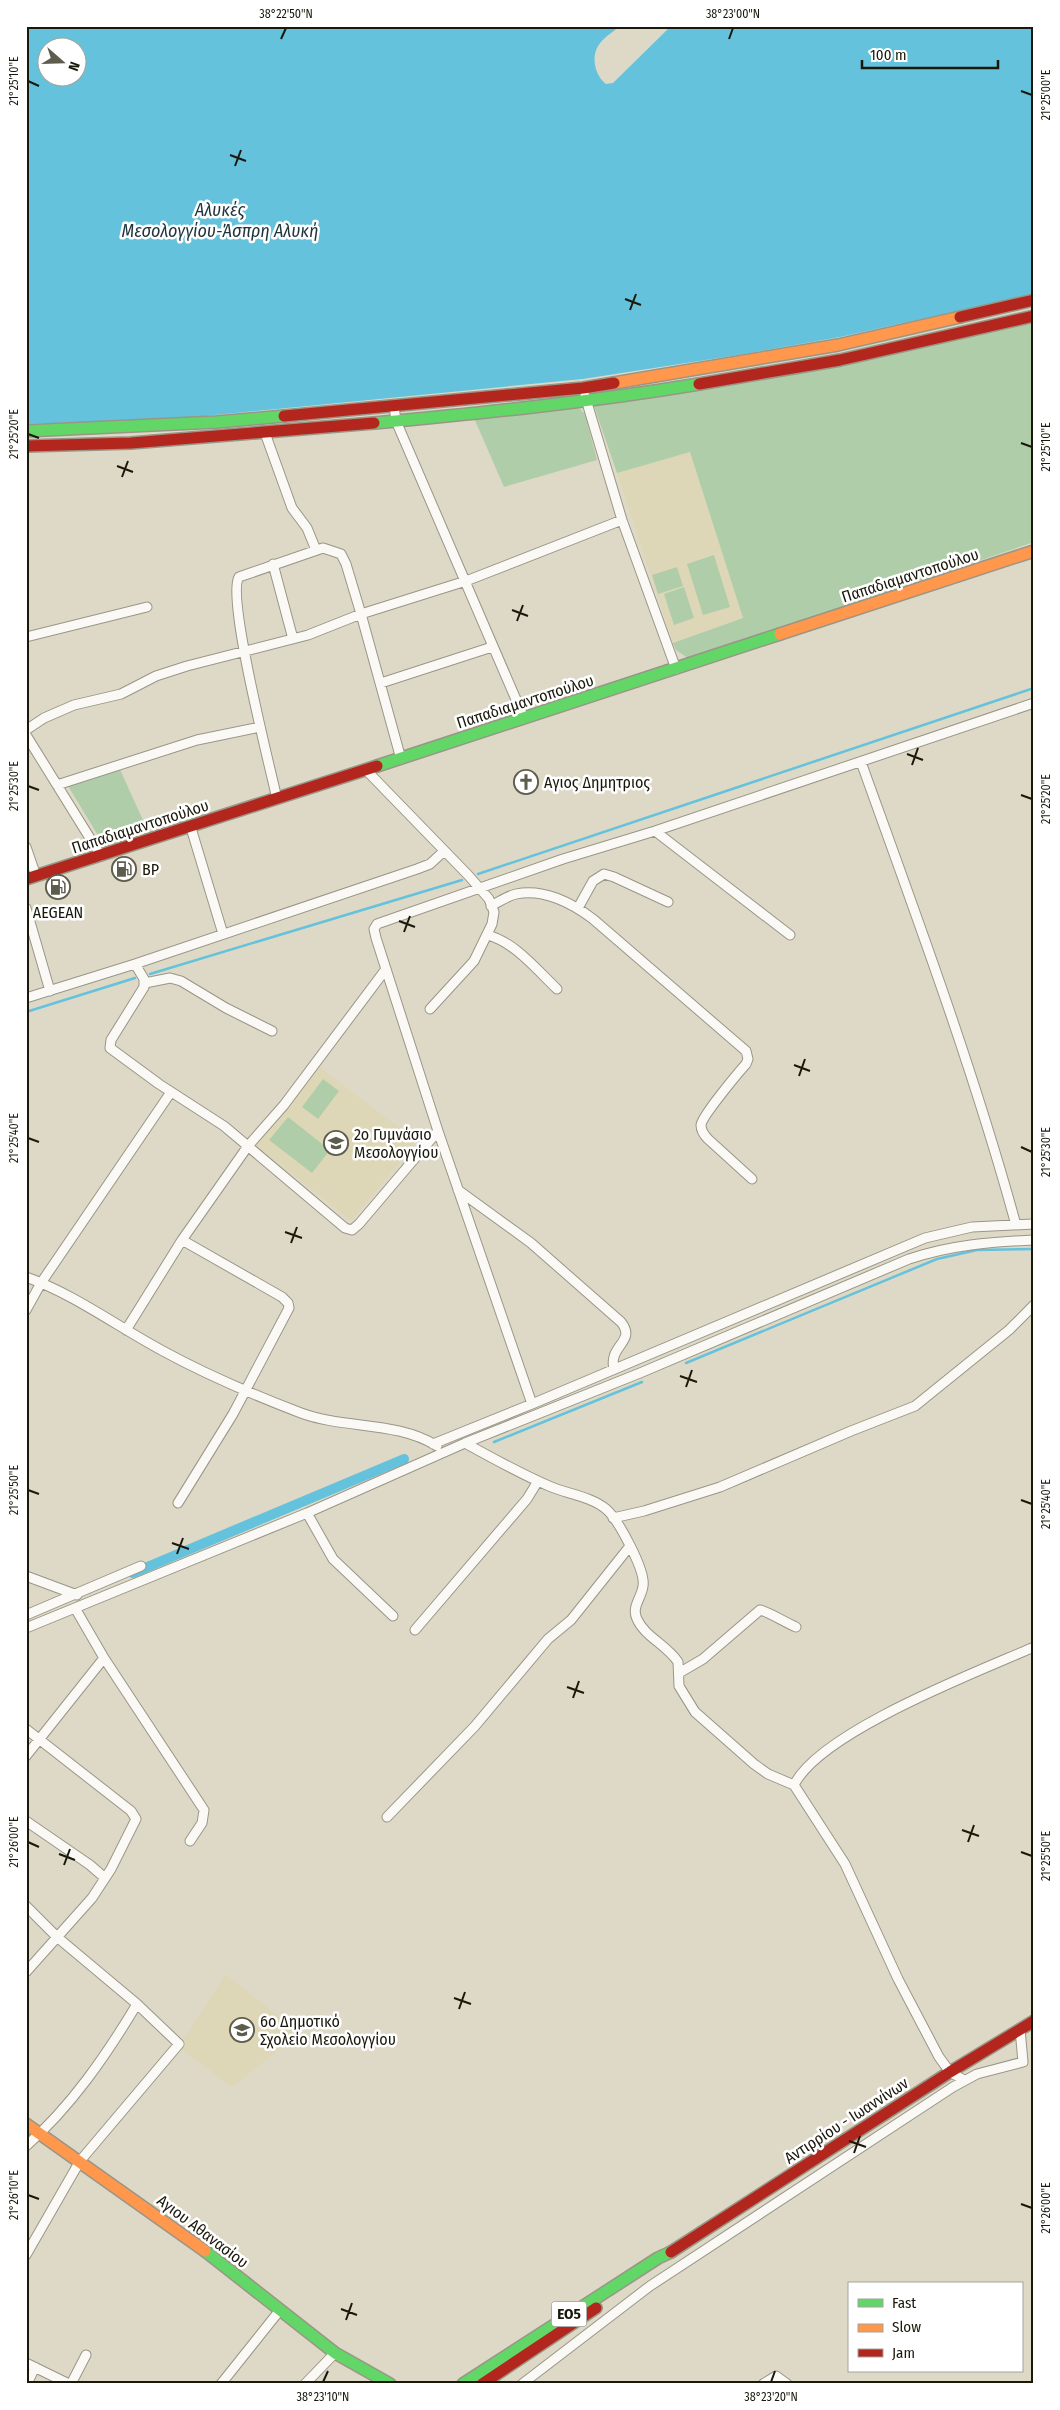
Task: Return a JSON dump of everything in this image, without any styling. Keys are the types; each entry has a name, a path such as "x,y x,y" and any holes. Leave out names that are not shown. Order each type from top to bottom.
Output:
{"main road":[{"path":"26,431 174,425 583,388 838,345 1034,300"},
{"path":"26,446 141,442 265,433 586,401 703,385 840,360 1034,316"},
{"name":"Παπαδιαμαντοπούλου","path":"31,877 191,828 1034,551"},
{"name":"Αντιρρίου - Ιωαννίνων","path":"463,2384 658,2258 677,2250 950,2072 1034,2021"},
{"name":"Αγιου Αθανασίου","path":"26,2124 192,2241 335,2353 390,2384"},
{"name":"Αντιρρίου - Ιωαννίνων","path":"482,2384 655,2269 668,2260 677,2250"},
{"name":"Αγιου Αθανασίου","path":"358,2367 377,2384"}],"street":[{"path":"583,388 622,520 676,669"},
{"path":"394,406 396,421 524,718"},
{"path":"265,433 292,508 307,528 316,550"},
{"path":"26,730 44,718 74,704 121,694 162,674 293,639 361,614 466,581 622,520"},
{"path":"277,799 245,651 236,582 239,577 316,550 327,548 340,554 346,564 401,759"},
{"path":"273,564 293,639"},
{"path":"26,637 147,607"},
{"path":"381,683 492,647"},
{"path":"532,1404 438,1131 375,935 377,924 479,890 563,859 655,831 1034,703"},
{"path":"57,785 197,740 260,727"},
{"path":"26,735 101,856"},
{"path":"861,762 940,983 1001,1168 1016,1225"},
{"path":"366,770 468,875 489,900 494,917 471,965 430,1009"},
{"path":"191,828 223,934"},
{"path":"655,831 790,935"},
{"path":"26,847 31,877"},
{"path":"26,998 135,964 417,869 430,864 444,852"},
{"path":"578,908 593,881 604,874 668,902"},
{"path":"491,906 512,895 528,892 554,898 578,908 746,1052 748,1059 746,1064 707,1113 701,1126 702,1132 708,1139 752,1179"},
{"path":"26,908 50,990"},
{"path":"487,935 512,948 557,988"},
{"path":"135,964 144,984"},
{"path":"126,1330 182,1240 248,1146 284,1105 386,969"},
{"path":"272,1031 226,1008 181,981 170,978 144,984 110,1040 110,1047 171,1092 224,1126 342,1227 352,1230 438,1131"},
{"path":"26,1310 171,1092"},
{"path":"458,1190 531,1243 621,1322 626,1330 626,1335 613,1356 614,1369"},
{"path":"433,1444 925,1238 962,1228 1034,1224"},
{"path":"178,1503 286,1318 289,1305 282,1297 182,1240"},
{"path":"26,1628 306,1513 465,1443 640,1373 909,1259 941,1249 972,1243 1034,1240"},
{"path":"26,1277 179,1359 245,1390 315,1417 388,1430 433,1444 445,1452"},
{"path":"613,1518 644,1511 720,1487 850,1431 915,1406 930,1397 1009,1330 1034,1305"},
{"path":"465,1443 538,1482 606,1509 630,1546 643,1579 643,1586 636,1608 636,1618 647,1632 675,1657 678,1662 680,1673 678,1682 682,1692 700,1717 754,1764 768,1774 794,1786 840,1855 902,1988 950,2072 964,2080"},
{"path":"415,1630 527,1500 538,1482"},
{"path":"306,1513 333,1560 393,1616"},
{"path":"386,1817 475,1726 548,1639 571,1620 630,1546"},
{"path":"26,1615 142,1566"},
{"path":"26,1576 77,1594"},
{"path":"75,1608 104,1658 204,1810 202,1823 190,1841"},
{"path":"680,1673 704,1659 760,1610 796,1627"},
{"path":"794,1786 800,1773 810,1763 869,1723 1034,1647"},
{"path":"26,1756 104,1658"},
{"path":"26,1729 134,1815 135,1823 105,1878 89,1902 26,1972"},
{"path":"26,1821 90,1865 105,1878"},
{"path":"26,1906 56,1938 137,2004 179,2044 80,2161 26,2255"},
{"path":"26,2146 40,2134 98,2063 137,2004"},
{"path":"522,2384 650,2286 964,2080 1023,2062 1020,2029"},
{"path":"221,2384 280,2310"},
{"path":"305,2384 335,2353"},
{"path":"26,2362 70,2384 86,2355"},
{"path":"27,2384 35,2367"},
{"path":"763,2384 776,2376 787,2384"}],"shaded area":[{"path":"690,452 743,618 673,643 617,473"},
{"name":"2ο Γυμνάσιο Μεσολογγίου","path":"317,1065 417,1141 353,1219 350,1220 256,1145"},
{"name":"6ο Δημοτικό Σχολείο Μεσολογγίου","path":"226,1974 294,2029 291,2036 275,2053 232,2087 178,2047"}],"green space":[{"path":"1034,323 1034,542 689,659 676,650 673,643 743,618 690,452 617,473 594,406 845,365"},
{"path":"569,407 580,409 585,414 597,460 504,487 474,418"},
{"path":"714,555 730,607 703,615 687,564"},
{"path":"677,567 683,586 658,594 652,575"},
{"path":"684,587 694,618 674,625 664,594"},
{"path":"118,765 147,829 102,842 65,781"},
{"path":"323,1079 339,1091 318,1119 302,1107"},
{"path":"288,1117 330,1150 312,1173 269,1140"}],"water":[{"name":"Αλυκές Μεσολογγίου-Άσπρη Αλυκή","path":"26,26 620,26 603,40 595,52 596,70 606,84 613,83 671,26 1034,26 1034,294 840,337 583,379 164,420 26,424"}],"waterway":[{"path":"478,874 1034,688"},
{"path":"150,974 462,880"},
{"path":"26,1012 135,978"},
{"path":"686,1363 937,1259 977,1250 1034,1249"},
{"path":"494,1442 642,1382"},
{"path":"133,1573 404,1459"}],"traffic: fast":[{"path":"374,423 537,406 699,384"},
{"path":"26,431 217,422 284,416"},
{"path":"377,766 780,634"},
{"path":"205,2251 335,2353 390,2384"},
{"path":"463,2384 658,2258 671,2252"}],"traffic: slow":[{"path":"614,383 838,345 960,317"},
{"path":"780,634 1034,551"},
{"path":"26,2124 205,2251"}],"traffic: jam":[{"path":"960,317 1034,300"},
{"path":"699,384 840,360 1034,316"},
{"path":"284,416 583,388 614,383"},
{"path":"26,446 131,443 374,423"},
{"path":"26,879 377,766"},
{"path":"671,2252 950,2072 1034,2021"},
{"path":"482,2384 596,2308"}],"place":[{"name":"Αγιος Δημητριος","path":"526,782"},
{"name":"BP","path":"124,869"},
{"name":"AEGEAN","path":"58,887"},
{"name":"2ο Γυμνάσιο Μεσολογγίου","path":"336,1143"},
{"name":"6ο Δημοτικό Σχολείο Μεσολογγίου","path":"242,2030"}]}
